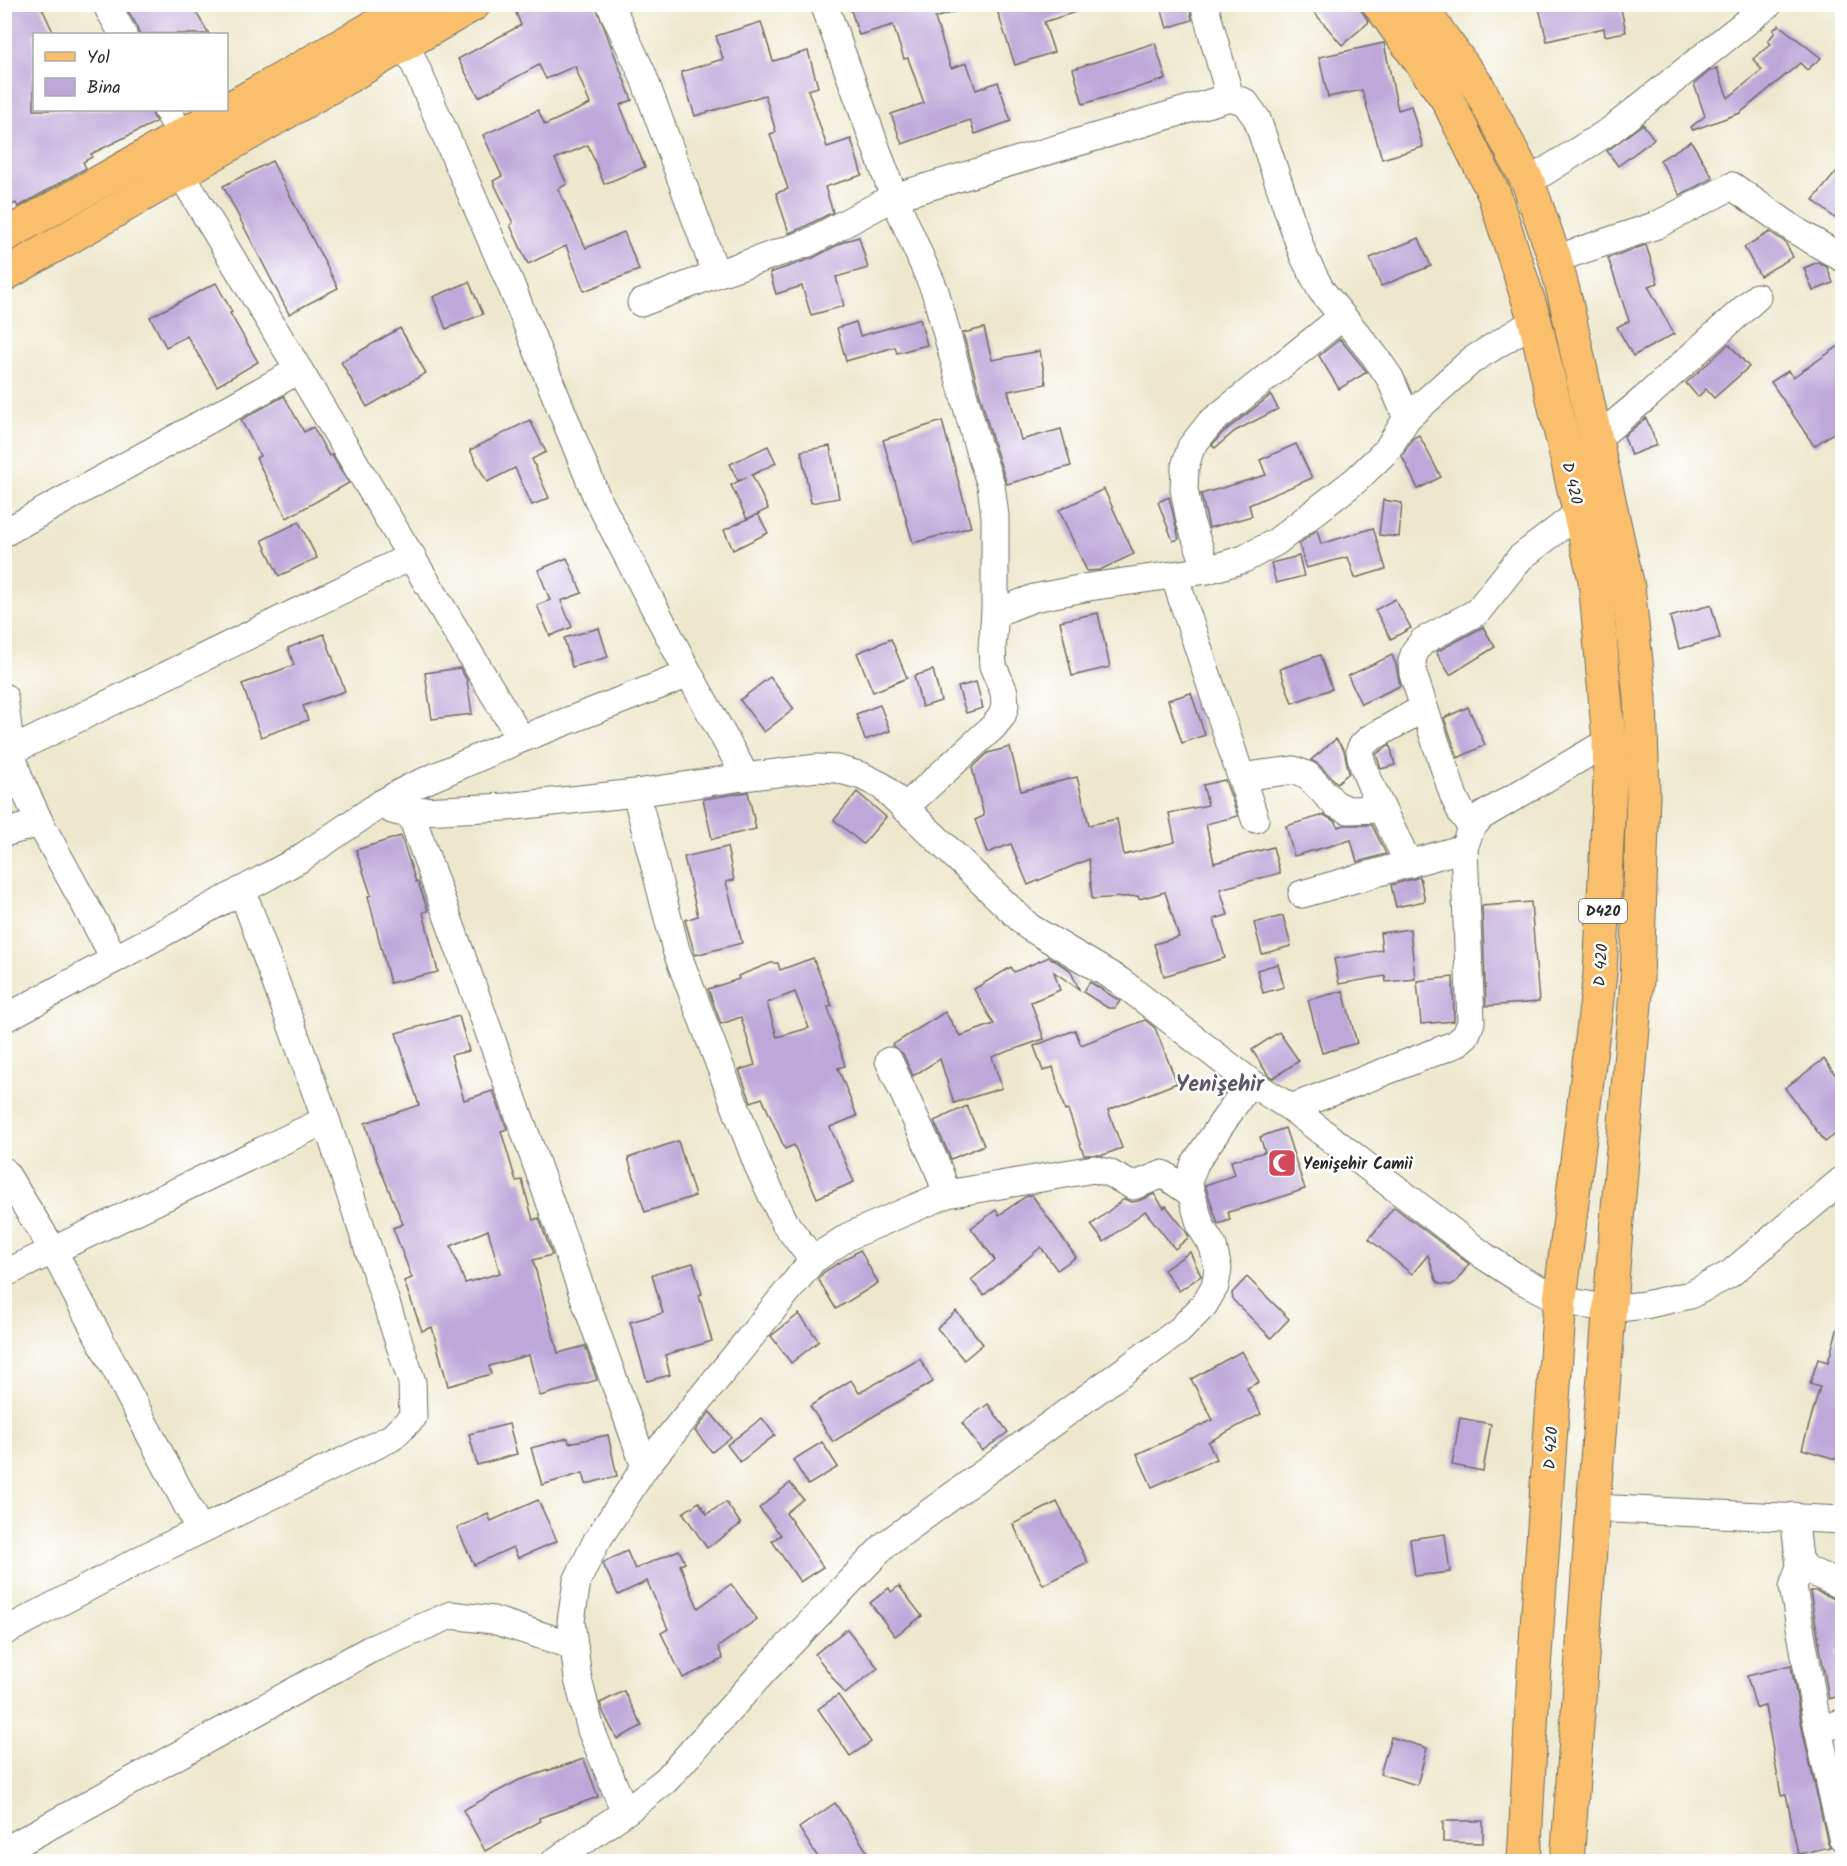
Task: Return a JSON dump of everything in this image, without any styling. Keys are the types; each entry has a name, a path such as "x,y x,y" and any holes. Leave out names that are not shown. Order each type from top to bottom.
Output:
{"main road":[{"path":"228,98 400,17 474,4"},
{"name":"D 420","path":"1379,4 1447,99 1494,194 1535,321 1595,580 1609,741 1610,783 1600,974 1560,1300 1535,1657 1524,1862"},
{"name":"D420","path":"1418,4 1479,88 1527,182 1555,259 1628,587 1640,698 1643,793 1637,980 1593,1508 1567,1862"},
{"path":"4,274 181,174 400,17"},
{"path":"4,236 174,123 200,111"}],"street":[{"path":"106,4 122,33"},
{"path":"610,4 642,73 716,274"},
{"path":"1204,4 1230,97"},
{"path":"1527,182 1611,130 1769,4"},
{"path":"825,5 894,197 935,291 978,447 991,485 995,516 995,613 992,648 993,666 1004,692 1005,706 1002,716 993,727 904,808"},
{"path":"400,17 597,498 689,674 737,760 743,777"},
{"path":"641,303 716,274 808,243 894,197 1230,97 1245,102 1257,119 1303,255 1321,290 1390,378 1407,418"},
{"path":"181,174 521,739"},
{"path":"1555,259 1657,225 1732,186 1798,232 1842,258"},
{"path":"1596,439 1757,297"},
{"path":"1207,570 1190,521 1184,489 1185,467 1191,447 1210,423 1342,317"},
{"path":"995,613 1034,598 1089,587 1207,570 1244,559 1275,542 1356,480 1386,450 1407,418 1472,360 1535,321"},
{"path":"4,533 299,370"},
{"path":"1292,1108 1456,1044 1466,1035 1472,1022 1468,838 1462,814 1454,797 1413,674 1412,661 1415,651 1423,641 1477,612 1520,558 1580,512"},
{"path":"11,751 412,556"},
{"path":"1174,575 1255,819"},
{"path":"4,1019 298,860 382,802 409,788 521,739 689,674"},
{"path":"4,697 11,751 19,778 40,823 115,959"},
{"path":"1409,864 1382,809 1360,752 1362,745 1424,708"},
{"path":"1302,894 1409,864 1468,838 1482,816 1609,741"},
{"path":"382,802 392,810 410,812 506,807 636,793 817,768 837,769 862,776 882,786 1029,927 1120,981 1250,1082 1292,1108 1484,1256 1518,1278 1560,1300 1610,1309 1645,1305 1690,1295 1730,1274 1842,1179"},
{"path":"1241,777 1294,770 1307,775 1335,804 1348,810 1382,809"},
{"path":"636,793 676,950 758,1166 785,1222 813,1260"},
{"path":"410,812 645,1467"},
{"path":"4,833 40,823"},
{"path":"8,1623 391,1438 413,1417 412,1382 326,1120 242,891"},
{"path":"889,1061 938,1166 947,1194"},
{"path":"554,1862 666,1780 763,1672 885,1545 1180,1330 1204,1305 1215,1286 1218,1269 1213,1246 1201,1227 1189,1192 1188,1182 1195,1163 1250,1082"},
{"path":"4,1274 326,1120"},
{"path":"625,1812 591,1730 578,1679 571,1621 577,1581 596,1542 645,1467 813,1260 849,1236 947,1194 1094,1169 1109,1173 1132,1186 1163,1174 1189,1192"},
{"path":"4,1171 53,1250 200,1530"},
{"path":"1593,1508 1842,1520"},
{"path":"1794,1516 1800,1566 1793,1587 1830,1726 1842,1837"},
{"path":"1800,1566 1842,1586"},
{"path":"4,1851 369,1650 451,1615 494,1620 574,1646"}],"building":[{"path":"4,4 40,4 54,33 33,33 33,111 151,111 156,122 91,154 92,157 83,162 86,168 18,207 16,203 4,209"},
{"path":"124,4 191,4 208,33 139,33"},
{"path":"535,4 595,4 632,100 620,105 645,167 604,184 588,145 555,159 567,184 558,189 586,248 624,232 639,270 584,291 566,246 528,264 510,225 513,223 493,181 502,176 483,135 538,110 545,125 590,104 575,66 546,79 539,65 479,97 458,59 521,25 516,13"},
{"path":"849,4 966,4 966,8 935,18 951,68 967,63 976,90 998,82 1011,121 975,134 970,120 902,144 891,114 924,103 908,58 904,59 893,25 859,35"},
{"path":"995,4 1087,4 1088,8 1044,22 1054,52 1015,65"},
{"path":"1160,4 1189,4 1192,20 1167,28"},
{"path":"1307,4 1357,4 1369,22 1342,45"},
{"path":"1538,4 1620,4 1626,32 1605,36 1604,28 1547,41"},
{"path":"761,22 773,61 808,51 818,87 808,90 827,147 851,139 862,175 825,187 833,212 789,233 776,193 788,189 770,134 776,132 765,95 695,116 681,72 723,59 716,36"},
{"path":"1779,25 1821,58 1807,70 1800,63 1740,113 1693,130 1691,127 1705,116 1694,84 1717,68 1728,98 1762,70 1753,59 1771,44 1768,41 1775,32 1773,30"},
{"path":"1155,43 1166,79 1083,104 1073,69"},
{"path":"1384,43 1398,110 1411,106 1423,147 1382,159 1362,90 1328,97 1319,57"},
{"path":"1643,124 1654,139 1618,166 1607,151"},
{"path":"1691,141 1713,178 1680,195 1660,160"},
{"path":"272,161 338,288 289,314 223,186"},
{"path":"1842,165 1842,224 1813,200"},
{"path":"1770,232 1785,242 1793,257 1760,276 1744,247"},
{"path":"859,237 868,268 836,277 844,306 811,315 802,286 776,294 770,273 813,258 845,241"},
{"path":"1419,238 1431,266 1381,286 1370,258"},
{"path":"1646,245 1658,283 1648,286 1674,334 1633,356 1617,327 1629,321 1608,258"},
{"path":"1818,262 1827,267 1833,283 1813,291 1804,268"},
{"path":"469,282 483,314 446,329 433,297"},
{"path":"216,283 258,362 217,386 187,336 166,347 150,317"},
{"path":"920,319 927,345 897,353 895,347 846,361 837,328 856,322 860,336"},
{"path":"400,328 426,373 367,407 341,362"},
{"path":"984,328 992,360 1040,351 1046,384 1008,391 1021,440 1061,429 1071,466 1007,484 963,333"},
{"path":"1340,339 1367,372 1339,389 1319,356"},
{"path":"1729,344 1749,367 1714,398 1706,389 1698,397 1686,383"},
{"path":"1842,344 1842,427 1814,446 1771,382 1788,371 1793,377"},
{"path":"1271,395 1278,409 1235,431 1215,448 1212,445 1221,434"},
{"path":"284,396 304,432 313,427 329,456 332,455 349,483 287,518 256,458 260,456 241,420"},
{"path":"1646,418 1657,445 1631,455 1624,436"},
{"path":"530,420 546,452 532,459 549,498 532,505 515,468 487,482 470,450"},
{"path":"942,421 971,527 913,543 883,440"},
{"path":"1419,435 1441,477 1418,489 1402,456 1413,438"},
{"path":"1296,444 1312,478 1249,505 1252,516 1209,528 1201,494 1266,475 1260,460"},
{"path":"768,446 776,463 752,475 768,509 747,519 731,485 747,477 738,481 730,464"},
{"path":"830,446 839,498 811,503 801,451"},
{"path":"1104,489 1134,554 1100,570 1087,571 1059,510"},
{"path":"1169,497 1179,539 1173,541 1158,502"},
{"path":"1383,500 1402,503 1399,537 1379,535"},
{"path":"758,514 768,533 733,550 724,530"},
{"path":"299,522 317,558 279,576 262,540"},
{"path":"1373,528 1386,569 1355,578 1348,557 1306,568 1299,544 1317,530 1321,544"},
{"path":"1299,556 1304,576 1276,583 1271,563"},
{"path":"567,558 582,593 561,601 572,627 550,636 537,605 550,600 538,570"},
{"path":"1395,599 1411,628 1391,639 1375,610"},
{"path":"1711,605 1720,638 1679,649 1670,617"},
{"path":"1098,613 1110,667 1072,676 1060,621"},
{"path":"1483,627 1495,647 1450,675 1436,652"},
{"path":"599,628 608,657 572,667 564,638"},
{"path":"324,634 345,691 303,706 308,720 261,737 242,684 294,665 288,648"},
{"path":"891,639 907,678 873,692 857,653"},
{"path":"1320,655 1332,689 1292,703 1280,669"},
{"path":"1392,655 1400,686 1361,704 1348,676"},
{"path":"460,668 467,680 472,714 432,719 425,673"},
{"path":"933,670 941,701 922,707 914,676"},
{"path":"770,677 794,709 764,732 740,700"},
{"path":"976,682 983,708 966,713 958,687"},
{"path":"1191,693 1205,735 1182,743 1168,700"},
{"path":"880,705 890,731 865,740 856,714"},
{"path":"1468,707 1485,745 1458,758 1444,718"},
{"path":"1336,739 1344,750 1349,773 1337,783 1311,760"},
{"path":"1390,745 1395,765 1381,769 1376,754"},
{"path":"1010,747 1021,791 1077,777 1089,825 1117,819 1124,855 1175,842 1169,813 1208,805 1203,785 1225,780 1238,816 1206,824 1214,863 1273,847 1280,873 1220,889 1228,915 1214,919 1225,958 1164,976 1154,944 1179,937 1165,892 1139,899 1138,896 1092,899 1089,859 1028,885 1011,844 987,853 975,820 984,816 972,768 988,753"},
{"path":"748,792 756,829 712,839 703,799"},
{"path":"857,792 886,817 863,844 834,820"},
{"path":"1324,815 1336,822 1338,827 1372,825 1386,854 1357,862 1351,840 1294,856 1286,826"},
{"path":"401,836 428,911 423,912 438,972 390,983 368,896 371,895 356,850"},
{"path":"727,847 734,880 726,882 742,943 695,955 685,920 698,916 684,857"},
{"path":"1420,877 1425,901 1396,907 1391,885"},
{"path":"1531,902 1539,1002 1486,1006 1482,906"},
{"path":"1283,916 1291,946 1262,954 1254,923"},
{"path":"1410,929 1415,979 1386,982 1385,976 1339,984 1334,959 1382,950 1380,933"},
{"path":"1049,957 1070,970 1079,989 1054,972 1060,990 1031,1002 1044,1039 992,1057 1002,1088 954,1103 940,1059 913,1076 903,1054 892,1045 945,1012 960,1036 994,1024 974,989 1011,967 1014,972"},
{"path":"813,958 832,1006 828,1007 845,1066 838,1068 857,1116 830,1127 854,1182 817,1198 794,1145 785,1149 762,1098 751,1102 739,1070 755,1065 741,1017 721,1024 708,989 739,979 738,976 771,963 778,963 780,970","holes":["795,992 809,1028 777,1037 767,1003"]},
{"path":"1278,964 1284,987 1263,993 1257,970"},
{"path":"1453,977 1454,1021 1421,1024 1417,981"},
{"path":"1090,982 1120,1001 1115,1008 1108,1008 1083,992"},
{"path":"1343,991 1357,1043 1322,1053 1308,1000"},
{"path":"459,1016 469,1051 451,1055 464,1100 493,1091 507,1129 501,1131 516,1181 522,1180 533,1220 539,1218 552,1255 533,1260 558,1353 585,1346 597,1380 540,1396 529,1355 489,1366 491,1374 448,1386 432,1327 422,1331 404,1281 412,1278 393,1228 403,1224 377,1161 365,1123 419,1105 396,1033","holes":["488,1230 500,1273 465,1283 451,1246"]},
{"path":"1145,1020 1155,1028 1177,1083 1108,1110 1122,1148 1103,1155 1084,1155 1068,1110 1065,1111 1053,1067 1043,1071 1034,1046 1075,1030 1081,1045"},
{"path":"1279,1032 1299,1061 1273,1078 1268,1075 1252,1050"},
{"path":"1824,1059 1842,1084 1842,1129 1825,1142 1785,1088"},
{"path":"967,1106 984,1145 951,1159 934,1121"},
{"path":"1285,1128 1305,1189 1228,1212 1230,1220 1218,1224 1205,1185 1235,1175 1231,1161 1265,1152 1260,1137"},
{"path":"678,1141 695,1196 645,1212 628,1158"},
{"path":"1154,1194 1189,1237 1175,1249 1145,1211 1104,1242 1091,1225 1124,1199 1132,1202 1138,1201"},
{"path":"1032,1195 1076,1257 1057,1270 1041,1247 984,1295 971,1280 995,1260 971,1228 996,1210 999,1215 1025,1197"},
{"path":"1394,1207 1469,1264 1456,1282 1451,1285 1440,1284 1436,1280 1428,1255 1412,1274 1369,1239"},
{"path":"860,1250 878,1283 836,1309 818,1279 824,1272"},
{"path":"1190,1252 1201,1276 1179,1291 1164,1270"},
{"path":"693,1263 712,1341 665,1355 670,1375 647,1381 630,1322 663,1313 652,1275"},
{"path":"1247,1277 1289,1319 1271,1338 1233,1300 1232,1293"},
{"path":"956,1311 983,1344 964,1360 937,1328"},
{"path":"799,1314 819,1341 791,1363 771,1336"},
{"path":"1838,1327 1842,1328 1842,1461 1802,1449 1820,1387 1810,1384 1818,1359 1828,1362"},
{"path":"1242,1351 1259,1382 1247,1388 1261,1414 1208,1442 1216,1459 1152,1487 1137,1454 1213,1420 1191,1379"},
{"path":"920,1359 933,1382 833,1442 810,1406 851,1380 859,1393"},
{"path":"988,1404 1008,1432 982,1451 962,1423"},
{"path":"710,1412 731,1437 712,1452 695,1431"},
{"path":"762,1418 775,1435 740,1462 727,1445"},
{"path":"1460,1418 1491,1424 1483,1471 1452,1465"},
{"path":"509,1424 517,1454 477,1465 469,1434"},
{"path":"608,1435 617,1476 586,1484 583,1473 542,1485 531,1448 568,1438 569,1443"},
{"path":"822,1442 838,1467 808,1485 793,1460"},
{"path":"790,1483 803,1499 786,1513 823,1567 800,1582 772,1541 781,1535 759,1508"},
{"path":"538,1500 557,1541 518,1558 513,1547 474,1565 457,1528 488,1514 491,1521"},
{"path":"699,1502 707,1514 726,1502 741,1524 707,1548 683,1513"},
{"path":"1057,1502 1088,1563 1043,1585 1013,1524"},
{"path":"1445,1534 1450,1572 1415,1576 1410,1539"},
{"path":"679,1550 685,1563 680,1565 698,1608 731,1584 757,1619 718,1647 723,1659 683,1678 661,1633 668,1629 647,1581 618,1595 603,1564 627,1551 635,1569"},
{"path":"899,1586 922,1616 895,1636 870,1603 889,1588 891,1592"},
{"path":"1810,1591 1816,1591 1842,1602 1842,1650 1836,1651 1842,1679 1842,1695 1829,1699"},
{"path":"847,1629 878,1668 845,1694 815,1654"},
{"path":"1791,1665 1803,1732 1830,1847 1798,1854 1786,1794 1781,1795 1765,1706 1756,1708 1747,1676"},
{"path":"624,1691 642,1726 617,1739 600,1703"},
{"path":"838,1695 871,1742 850,1756 818,1709"},
{"path":"1391,1737 1427,1748 1417,1785 1380,1774"},
{"path":"584,1759 598,1797 539,1818 541,1821 485,1851 463,1810 519,1780"},
{"path":"835,1803 874,1862 821,1862 799,1828"},
{"path":"1443,1821 1483,1821 1483,1843 1443,1842"}],"place":[{"name":"Yenişehir Camii","path":"1282,1163"}],"district":[{"name":"Yenişehir","path":"1220,1083"}]}
